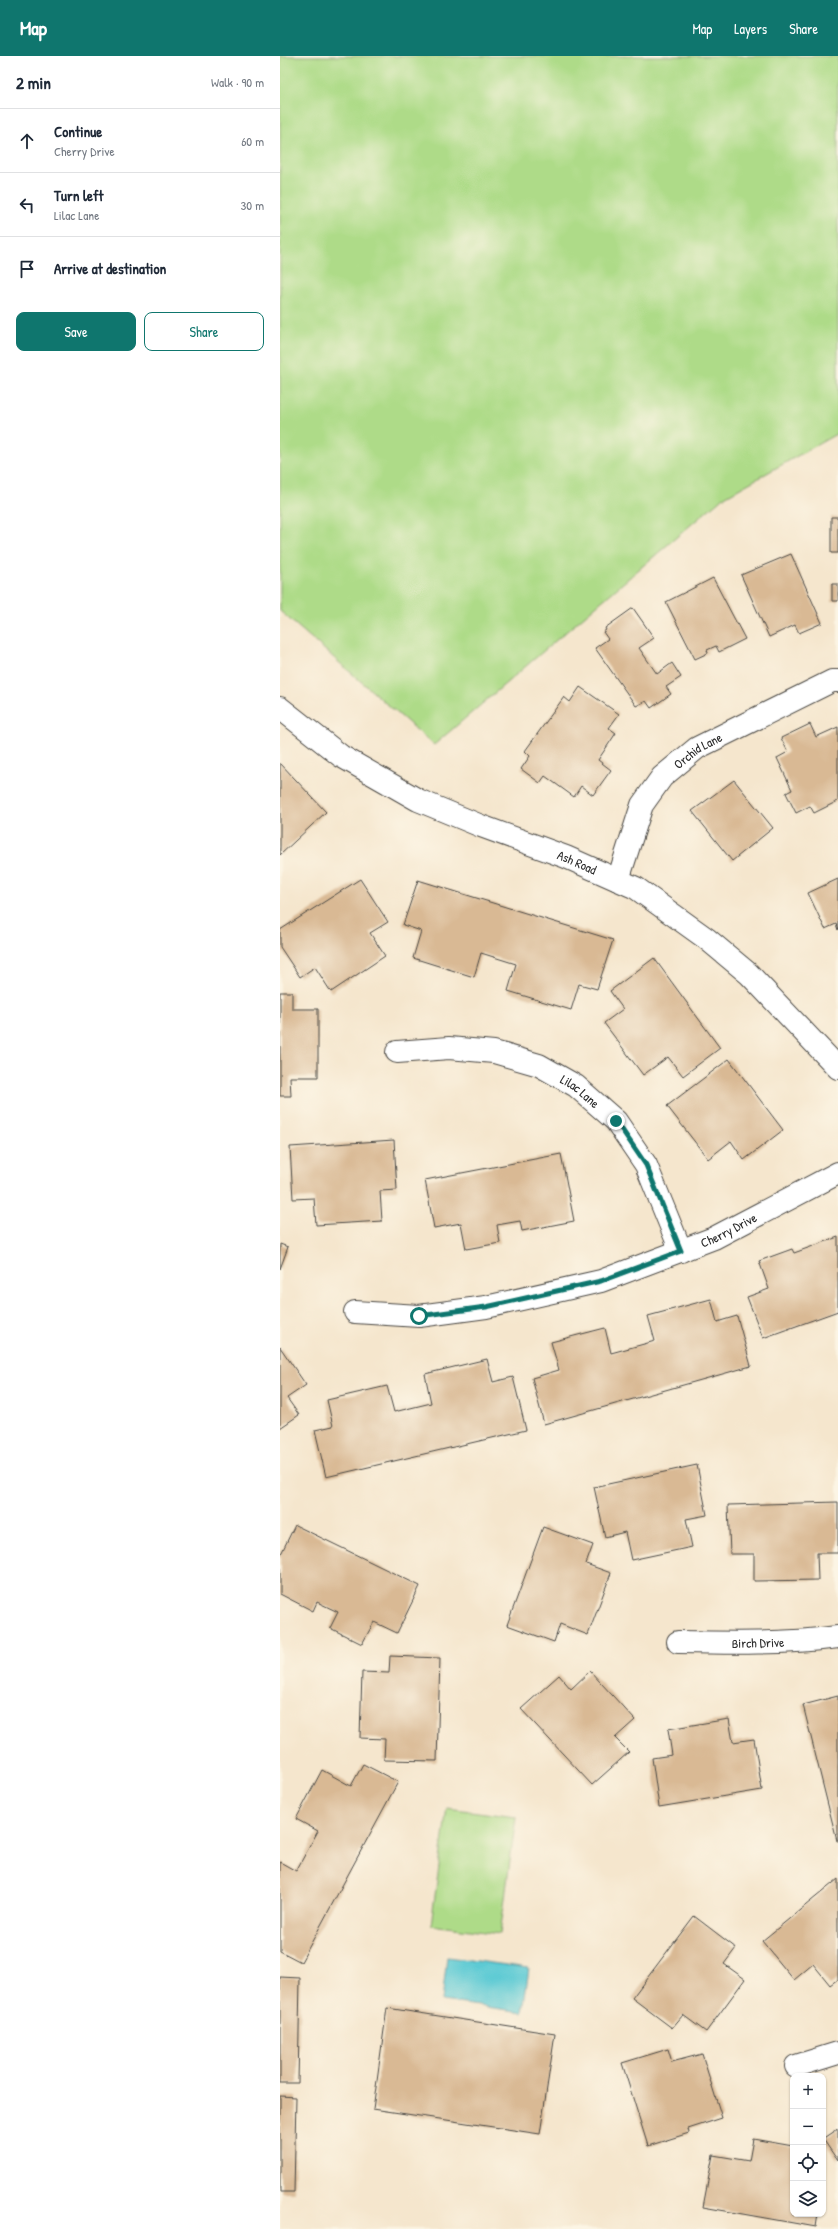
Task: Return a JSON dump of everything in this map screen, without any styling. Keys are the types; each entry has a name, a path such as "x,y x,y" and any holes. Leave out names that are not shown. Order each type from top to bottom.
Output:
{"street":[{"name":"Orchid Lane","path":"618,880 642,805 662,777 697,748 832,681 838,680"},
{"name":"Ash Road","path":"280,708 341,756 418,800 481,826 566,857 636,888 707,939 749,974 838,1068"},
{"name":"Lilac Lane","path":"398,1052 449,1048 494,1052 539,1065 576,1086 616,1121 646,1165 681,1251"},
{"name":"Cherry Drive","path":"355,1312 419,1316 486,1307 601,1281 714,1238 838,1173"},
{"name":"Birch Drive","path":"678,1642 737,1643 812,1641 838,1638"},
{"path":"796,2066 838,2053"}],"green space":[{"path":"280,56 838,56 838,433 721,499 434,745 280,611"},
{"path":"447,1808 516,1817 500,1934 431,1925"}],"water":[{"path":"447,1957 529,1968 523,2012 442,2001"}],"building":[{"path":"831,517 838,517 838,553 831,553"},
{"path":"791,554 822,623 799,633 795,625 769,637 741,575"},
{"path":"713,578 745,639 719,652 716,646 707,650 708,653 695,659 666,602"},
{"path":"832,584 838,584 838,601 832,601"},
{"path":"633,608 654,638 639,648 657,674 672,663 681,677 666,687 671,694 651,708 646,701 636,706 595,648 608,639 603,632 606,630 605,628"},
{"path":"580,687 619,714 609,728 616,733 598,760 611,770 593,795 581,786 574,797 545,776 540,783 521,769 530,756 525,751 564,697 570,702"},
{"path":"810,724 816,737 838,727 838,801 814,813 810,806 796,813 786,793 792,790 777,758 788,752 781,738"},
{"path":"280,763 326,812 280,855"},
{"path":"734,780 773,828 732,861 692,811"},
{"path":"360,879 388,922 370,933 385,956 331,992 315,967 300,977 280,947 280,930"},
{"path":"838,879 838,930 836,924 825,929 808,893"},
{"path":"418,880 613,940 597,989 579,984 571,1010 508,991 516,964 481,953 474,977 413,958 421,931 403,925"},
{"path":"654,958 720,1048 683,1076 668,1057 643,1075 604,1023 623,1009 610,991"},
{"path":"280,992 292,992 292,1009 318,1009 318,1077 290,1077 291,1096 280,1096"},
{"path":"729,1059 783,1130 744,1160 731,1141 708,1159 667,1106"},
{"path":"394,1140 397,1190 380,1191 382,1221 316,1225 314,1198 293,1199 290,1147"},
{"path":"561,1154 574,1221 522,1231 520,1221 497,1225 500,1243 466,1249 461,1223 434,1228 425,1180"},
{"path":"838,1237 838,1311 763,1338 747,1297 769,1289 759,1261 792,1249 794,1253"},
{"path":"280,1244 288,1247 280,1269"},
{"path":"711,1299 717,1322 737,1316 751,1366 544,1424 532,1378 559,1370 551,1342 605,1328 611,1353 655,1341 648,1316"},
{"path":"280,1347 306,1385 287,1398 299,1415 280,1428"},
{"path":"487,1359 493,1382 513,1377 526,1430 326,1477 315,1430 333,1426 327,1400 387,1386 394,1412 431,1403 425,1374"},
{"path":"697,1465 707,1515 686,1519 692,1547 631,1560 625,1532 605,1537 594,1487"},
{"path":"838,1502 838,1553 817,1553 818,1580 754,1581 754,1554 730,1554 728,1505"},
{"path":"295,1525 420,1586 397,1633 374,1622 362,1644 330,1628 338,1612 317,1602 313,1611 280,1594 280,1556"},
{"path":"543,1527 593,1545 586,1564 611,1573 588,1635 560,1624 554,1642 507,1625"},
{"path":"390,1656 440,1658 437,1761 384,1760 385,1739 360,1738 362,1672 389,1673"},
{"path":"590,1671 635,1720 615,1738 629,1752 592,1785 521,1709 559,1675 571,1689"},
{"path":"838,1696 838,1841 837,1841 803,1705"},
{"path":"729,1719 733,1742 754,1739 762,1790 659,1807 652,1758 672,1755 668,1729"},
{"path":"363,1764 398,1782 301,1962 280,1951 280,1862 296,1871 318,1831 296,1819 322,1770 351,1786"},
{"path":"838,1879 838,1979 830,1985 813,1964 794,1980 762,1941"},
{"path":"694,1916 736,1948 724,1964 745,1979 706,2032 683,2015 672,2028 632,1998"},
{"path":"280,1977 300,1978 298,2083 280,2083"},
{"path":"387,2008 555,2034 540,2134 373,2109"},
{"path":"668,2049 672,2062 702,2054 722,2118 688,2129 689,2133 648,2146 622,2063"},
{"path":"280,2096 296,2097 294,2192 280,2192"},
{"path":"838,2129 838,2161 826,2143 826,2137"},
{"path":"753,2139 790,2145 790,2217 818,2217 816,2227 703,2207 713,2155 749,2161"}],"route":[{"path":"419,1316 486,1307 601,1281 681,1251 646,1165 616,1121"}]}
